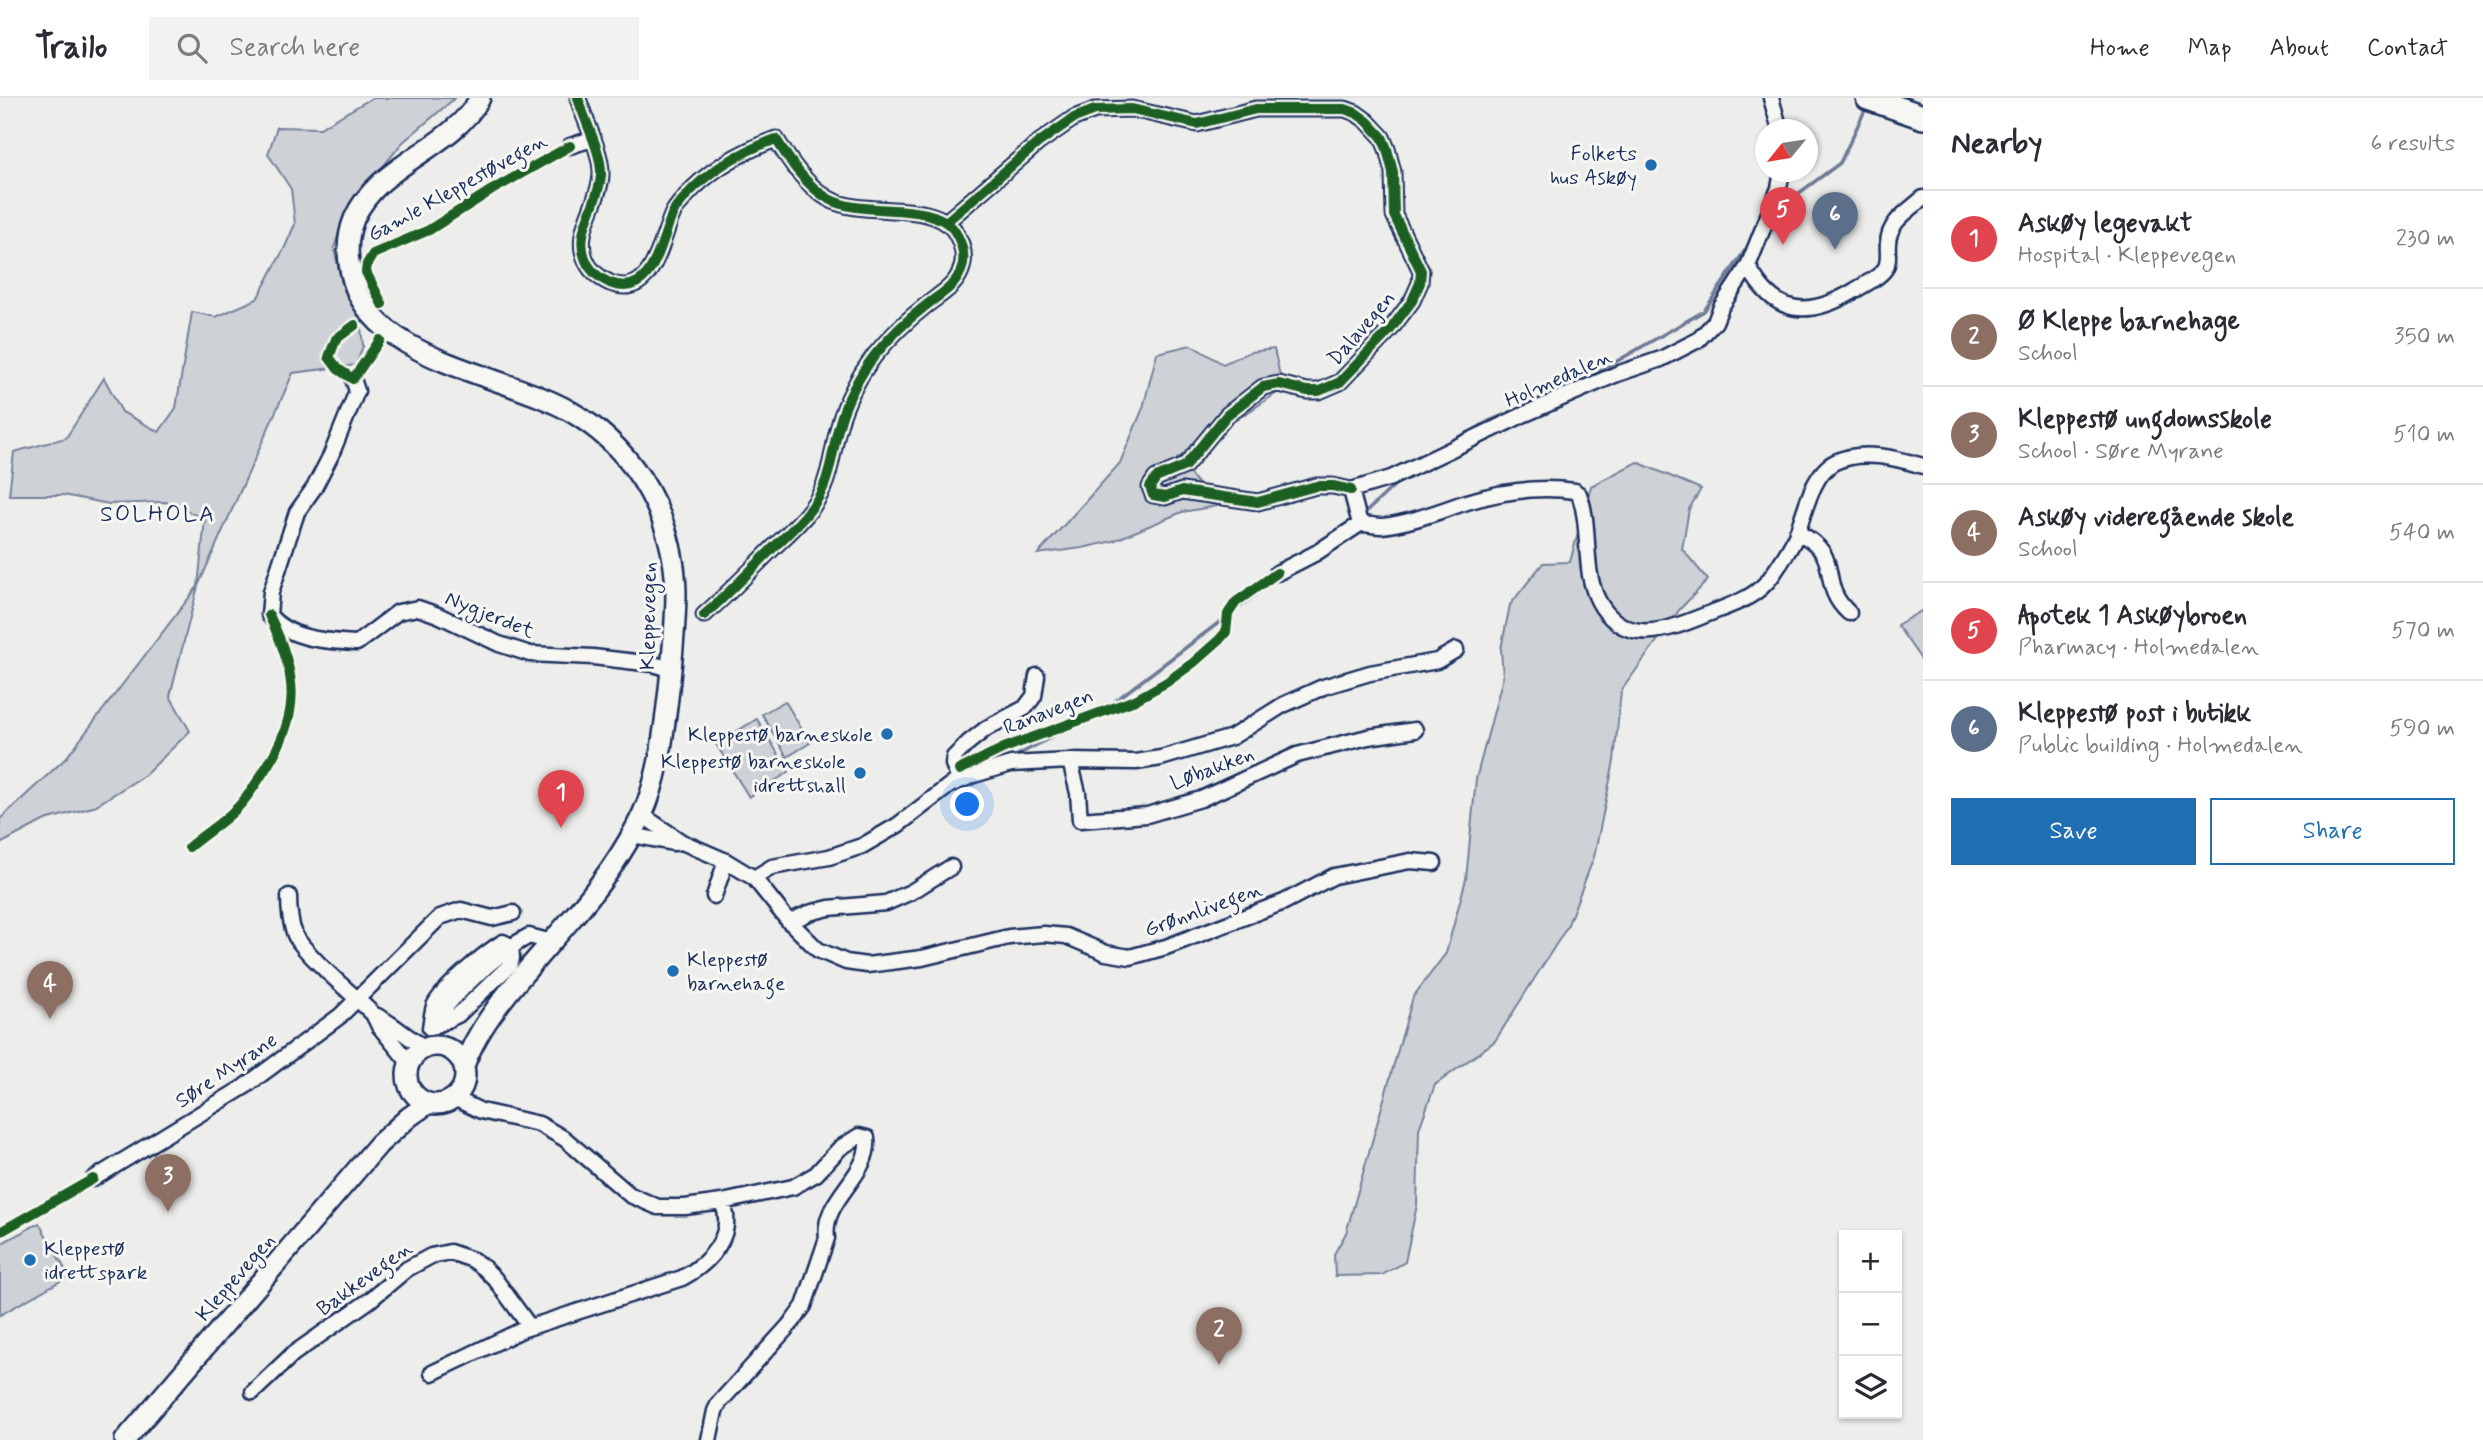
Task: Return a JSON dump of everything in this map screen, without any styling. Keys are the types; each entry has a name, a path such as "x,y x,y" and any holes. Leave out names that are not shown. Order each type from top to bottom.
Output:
{"main road":[{"path":"1868,98 1923,117"},
{"path":"1915,98 1923,102"},
{"name":"Kleppevegen","path":"464,1066 471,1046 498,1004 601,884 642,815 659,762 676,603 672,555 656,505 629,460 604,435 576,414 547,399 415,349 385,330 359,296 348,254 349,237 362,205 385,179 455,127 482,102"},
{"name":"Kleppevegen","path":"433,1043 465,1033 498,1004"},
{"path":"433,1043 455,1053 464,1066 464,1083 453,1098 445,1102 429,1103 419,1097 411,1088 408,1078 410,1064 416,1055 433,1043"},
{"name":"Kleppevegen","path":"379,1144 411,1088"},
{"name":"Kleppevegen","path":"125,1440 379,1144 429,1103"}],"street":[{"path":"578,98 601,175 586,223 582,246 584,257 595,274 619,286 633,284 646,275 659,255 673,214 697,185 750,149 776,139 795,167 830,199 862,208 924,213 946,222 962,247 964,260 959,276 944,292 904,323 874,356 844,412 823,490 811,508 733,589 704,615"},
{"path":"1771,98 1777,119"},
{"path":"1779,119 1783,98"},
{"name":"Dalavegen","path":"946,222 1038,143 1074,118 1094,110 1132,109 1197,124 1256,109 1331,107 1356,113 1374,127 1387,149 1393,172 1394,215 1420,266 1420,284 1412,301 1390,330 1340,382 1313,391 1268,384 1234,408"},
{"name":"Gamle Kleppestøvegen","path":"570,146 592,139"},
{"name":"Holmedalen","path":"1234,408 1185,466 1152,480 1150,487 1153,495 1165,497 1182,491 1258,502 1316,486 1333,486 1351,491 1391,478 1525,414 1617,374 1684,349 1710,329 1748,266 1780,182"},
{"path":"1748,266 1772,299 1787,307 1804,309 1840,298 1882,272 1888,260 1889,238 1895,222 1923,198"},
{"name":"Nygjerdet","path":"353,379 358,391 331,455 298,512 286,542 271,592 269,615 278,626 319,639 356,643 398,612 422,609 499,644 530,654 593,657 653,664 671,669"},
{"path":"1278,573 1316,554 1360,524 1382,526 1400,523 1470,501 1514,491 1555,488 1577,492 1594,592 1609,614 1620,624 1651,632 1674,628 1742,601 1762,587 1797,532 1808,500 1820,477 1834,462 1873,455 1923,466"},
{"path":"1351,491 1360,524"},
{"path":"1797,532 1811,539 1823,551 1829,564 1835,599 1849,613"},
{"name":"Ranavegen","path":"754,878 772,867 829,857 862,846 898,825 929,799 959,780 1012,764 1136,762 1161,758 1232,737 1283,705 1323,687 1370,673 1437,661 1456,650"},
{"name":"Ranavegen","path":"959,780 953,764 960,750 987,728 1025,708 1034,696 1038,676"},
{"name":"Løbakken","path":"1070,761 1078,793 1080,820 1141,816 1201,799 1288,758 1368,737 1415,730"},
{"name":"Grønnlivegen","path":"642,815 682,842 726,861 754,878 789,922 818,950 846,962 867,965 922,958 1009,937 1044,934 1066,936 1106,953 1130,957 1166,947 1284,902 1334,876 1410,861 1434,863"},
{"name":"Grønnlivegen","path":"632,835 673,843 682,842"},
{"path":"714,895 726,861"},
{"path":"789,922 829,908 886,903 911,892 951,867"},
{"path":"289,896 292,925 300,943 373,1014 379,1026 410,1064"},
{"path":"358,999 445,914 461,910 492,918 513,913"},
{"path":"511,946 529,936 552,942"},
{"path":"433,1043 434,1006 440,997 492,949 503,942 511,946"},
{"path":"433,1043 510,965 511,946"},
{"name":"Søre Myrane","path":"93,1179 244,1087 340,1016 358,999"},
{"path":"373,1014 385,1019 414,1042 433,1043"},
{"path":"453,1098 481,1111 539,1124 558,1135 630,1195 647,1204 669,1208 722,1202 793,1187 816,1174 848,1141 859,1136 868,1140 863,1160 830,1212 826,1227 827,1238 804,1306 719,1403 709,1440"},
{"path":"432,1373 530,1327 671,1282 697,1270 708,1260 723,1237 726,1222 722,1202"},
{"name":"Bakkevegen","path":"253,1392 293,1354 370,1300 407,1269 431,1255 450,1252 472,1260 484,1268 530,1327"}],"shaded area":[{"path":"372,98 455,98 402,143 345,214 334,248 343,288 360,317 363,346 356,365 293,373 198,586 205,519 166,502 109,504 63,495 9,495 14,452 66,438 104,378 122,412 159,432 176,408 192,312 216,317 257,299 295,224 291,189 268,154 277,127 320,128"},
{"path":"1191,345 1223,364 1250,352 1274,349 1283,389 1177,459 1217,506 1182,512 1113,541 1038,554 1120,463 1143,408 1157,353"},
{"path":"1637,462 1701,489 1689,509 1682,549 1708,580 1680,609 1621,691 1614,761 1594,857 1567,927 1495,1041 1435,1085 1419,1129 1417,1205 1405,1262 1382,1275 1335,1276 1334,1254 1346,1233 1413,997 1446,953 1466,879 1476,779 1503,677 1501,649 1510,605 1543,563 1570,562 1591,486"},
{"path":"198,586 170,696 190,731 145,775 93,807 45,820 0,844 0,819 66,758"},
{"path":"1923,610 1923,662 1897,625"},
{"path":"785,701 810,743 787,757 762,714"},
{"path":"757,719 789,772 749,797 716,744"},
{"name":"Kleppestø idrettspark","path":"39,1223 69,1276 0,1315 0,1244"}],"waterway":[{"path":"1776,210 1840,163 1867,106"},
{"path":"1458,439 1489,421 1579,383 1704,311 1752,240"},
{"path":"1363,515 1398,482"},
{"path":"1010,759 1103,710 1278,578"}],"cycle path":[{"path":"578,98 601,166 600,185 585,227 582,248 592,270 610,283 625,286 637,283 654,264 673,213 686,196 727,162 776,139 806,180 829,199 860,208 930,215 954,230 962,246 963,264 956,280 892,336 859,379 842,417 826,480 813,506 792,530 704,615"},
{"path":"946,222 1038,143 1074,118 1095,110 1132,109 1197,124 1256,109 1345,109 1356,113 1382,137 1387,149 1393,172 1394,215 1421,271 1420,283 1412,301 1390,330 1340,382 1319,391 1279,384 1263,387 1227,415 1185,466 1156,478 1150,487 1153,495 1165,497 1182,491 1258,502 1316,486 1351,490"},
{"path":"382,304 366,272 373,254 429,230 492,190 570,146"},
{"path":"355,325 336,339 329,357 338,369 353,379 380,340"},
{"path":"959,770 1004,748 1135,700 1167,682 1193,663 1226,632 1228,614 1236,602 1277,573"},
{"path":"189,847 224,820 243,801 254,787 285,731 292,694 290,676 286,657 269,615"},
{"path":"0,1232 93,1179"}],"place":[{"name":"Folkets hus Askøy","path":"1651,165"},
{"name":"Apotek 1 Askøybroen","path":"1783,245"},
{"name":"Kleppestø post i butikk","path":"1835,250"},
{"name":"Kleppestø barneskole","path":"887,734"},
{"name":"Kleppestø barneskole idrettshall","path":"860,773"},
{"name":"Askøy legevakt","path":"561,828"},
{"name":"Kleppestø barnehage","path":"673,971"},
{"name":"Askøy videregående skole","path":"50,1019"},
{"name":"Kleppestø ungdomsskole","path":"168,1212"},
{"name":"Kleppestø idrettspark","path":"30,1260"},
{"name":"Ø Kleppe barnehage","path":"1219,1365"}],"district":[{"name":"SOLHOLA","path":"158,513"}]}
